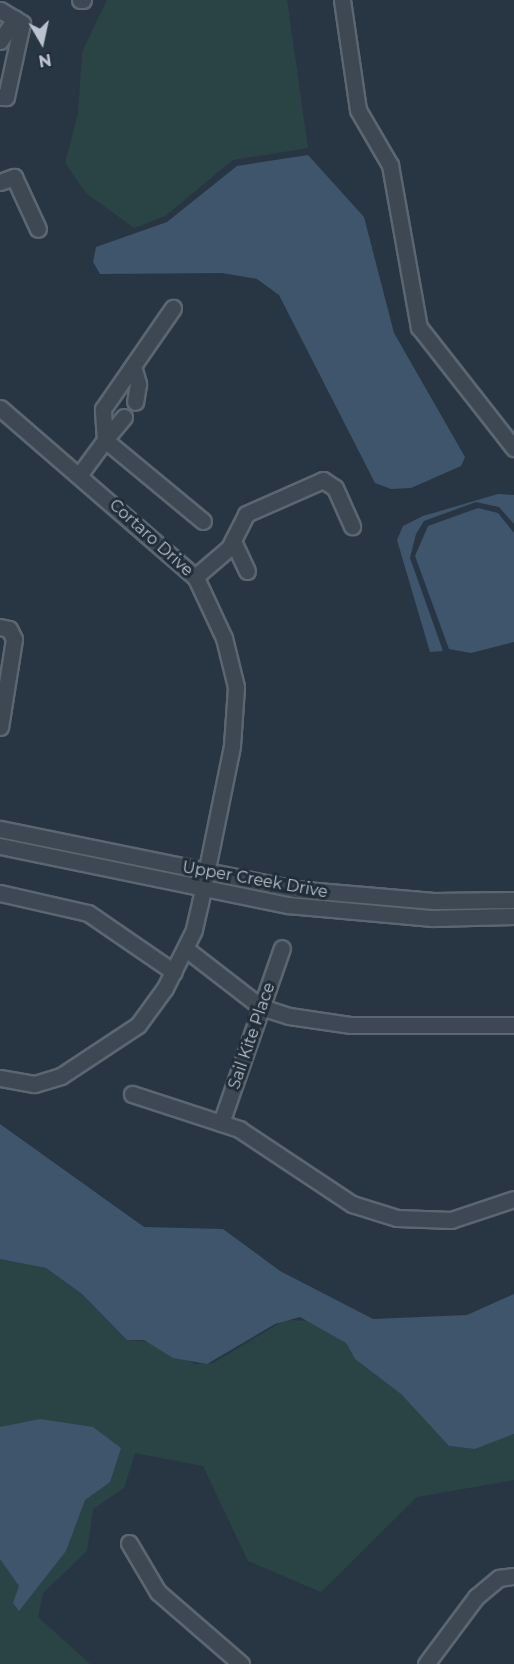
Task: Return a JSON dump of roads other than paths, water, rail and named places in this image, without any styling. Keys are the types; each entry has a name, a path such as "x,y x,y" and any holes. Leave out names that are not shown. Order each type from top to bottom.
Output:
{"street":[{"path":"342,0 358,110 390,165 419,327 514,448"},
{"path":"0,10 22,23 6,97 0,97"},
{"path":"0,41 15,19"},
{"path":"0,182 14,177 38,229"},
{"path":"173,308 103,409 105,440 203,521"},
{"path":"133,366 138,384 135,402"},
{"name":"Cortaro Drive","path":"0,408 80,474 195,576 224,638 236,687 232,746 186,949 174,972 138,1025 104,1050 34,1084 0,1078"},
{"path":"80,474 124,417"},
{"path":"195,576 233,541 246,514 323,480 335,488 352,526"},
{"path":"233,541 247,571"},
{"path":"0,627 9,629 14,639 0,727"},
{"name":"Upper Creek Drive","path":"0,828 203,879 370,915 514,916"},
{"name":"Upper Creek Drive","path":"0,846 203,879 369,898 514,900"},
{"path":"0,893 88,913 174,972"},
{"name":"Sail Kite Place","path":"221,1123 282,948"},
{"path":"186,949 261,1007 351,1025 514,1025"},
{"path":"132,1094 239,1129 352,1204 397,1218 451,1220 514,1199"},
{"path":"129,1543 158,1592 241,1664"},
{"path":"426,1664 476,1597 500,1578 514,1575"}],"water":[{"path":"308,155 364,217 394,333 465,457 461,466 411,488 391,489 375,483 279,295 257,279 222,273 100,274 93,262 96,247 167,222 237,166"},
{"path":"498,494 514,495 514,524 499,507 476,502 424,521 416,534 410,558 443,651 430,652 397,540 403,526 423,516"},
{"path":"478,508 498,513 514,533 514,642 471,653 449,649 415,556 428,526"},
{"path":"0,1124 144,1227 223,1229 280,1271 373,1319 467,1315 514,1294 514,1434 475,1449 449,1446 401,1394 355,1359 346,1343 300,1317 275,1324 207,1364 173,1358 144,1340 127,1340 82,1294 46,1268 0,1259"},
{"path":"40,1419 93,1427 121,1448 110,1482 85,1500 66,1551 19,1611 13,1603 19,1586 0,1559 0,1427"}]}
